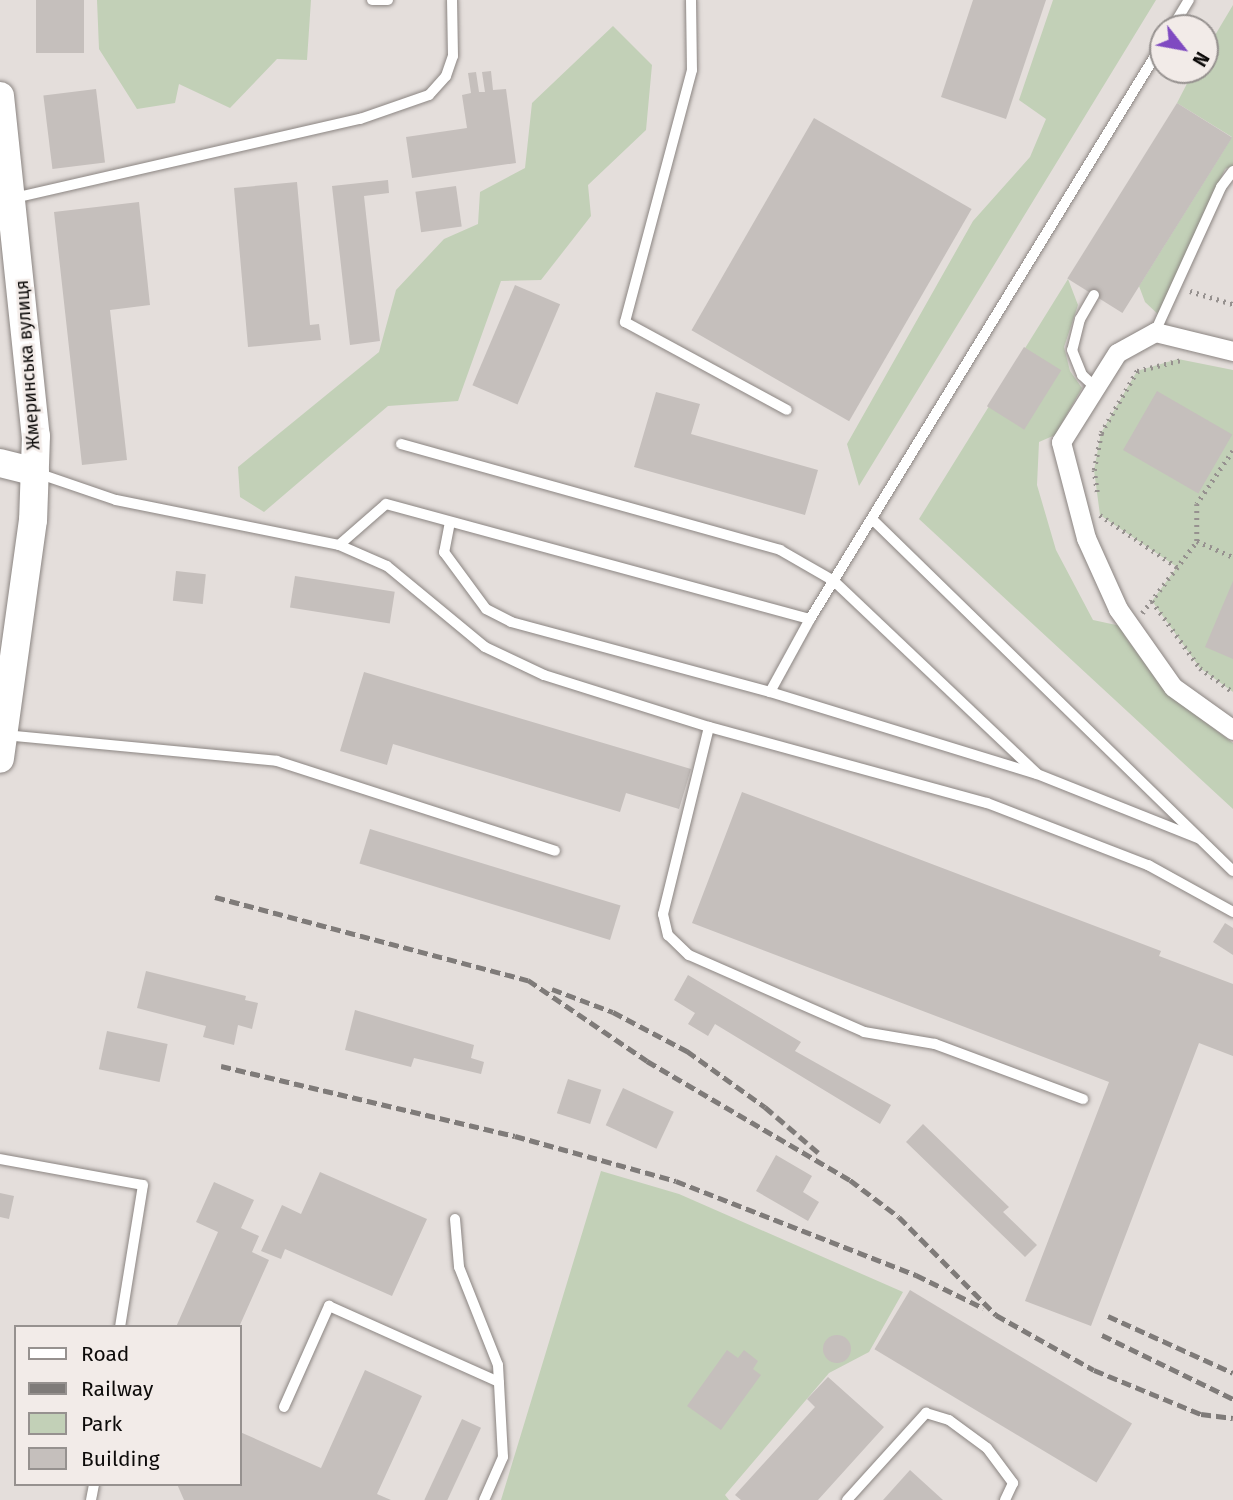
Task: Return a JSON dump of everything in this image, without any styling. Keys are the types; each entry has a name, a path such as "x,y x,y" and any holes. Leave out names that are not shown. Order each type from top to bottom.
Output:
{"main road":[{"name":"Жмеринська вулиця","path":"0,96 34,382 35,472 33,520 1,747"},
{"path":"0,463 35,472"}],"street":[{"path":"1233,351 1154,332 1118,353 1061,442 1086,538 1130,628 1173,687 1233,730"}],"lane":[{"path":"372,0 388,0"},
{"path":"14,198 360,119 429,95 446,76 453,56 452,0"},
{"path":"691,0 692,70 625,322 786,410"},
{"path":"770,692 810,619 1149,66"},
{"path":"1154,332 1221,187 1233,171"},
{"path":"1094,295 1080,319 1072,351 1082,374 1096,387"},
{"path":"401,444 780,550 834,581 1037,774"},
{"path":"35,472 116,500 339,545 387,566 509,661 709,727 987,803 1148,865 1233,912"},
{"path":"339,545 386,504 810,619"},
{"path":"872,519 1233,871"},
{"path":"450,522 444,552 486,609 503,618 770,692 1037,774 1200,839"},
{"path":"709,727 663,914 668,935 689,955 864,1032 935,1044 1083,1099"},
{"path":"1,747 277,761 555,851"},
{"path":"0,1159 143,1185 120,1325"},
{"path":"455,1219 459,1267 498,1365 503,1457 484,1500"},
{"path":"284,1407 329,1306 499,1382"},
{"path":"848,1500 926,1413 949,1420 987,1448 1013,1483 1004,1500"}],"path":[{"path":"1175,286 1233,304"},
{"path":"1177,567 1100,515 1094,470 1101,433 1137,371 1178,359 1192,362"},
{"path":"1130,628 1197,541 1197,504 1233,451"},
{"path":"1197,541 1233,557"},
{"path":"1152,601 1200,668 1233,692"}],"green space":[{"path":"97,0 311,0 307,60 277,59 230,108 179,84 175,103 137,109 99,49"},
{"path":"1053,0 1156,0 859,486 847,444 973,221 1030,157 1046,119 1019,100"},
{"path":"1233,5 1233,166 1225,169 1161,317 1145,302 1139,286 1232,137 1177,103 1187,84 1219,84 1219,28"},
{"path":"613,26 652,65 646,130 588,185 591,216 541,280 501,281 458,401 388,406 264,512 240,497 238,467 379,352 396,290 444,239 478,224 480,192 525,168 532,103"},
{"path":"1068,279 1078,305 1064,347 1070,371 1082,388 1055,435 1039,442 1037,485 1056,550 1093,620 1130,628 1124,635 1166,693 1233,743 1233,809 919,519"},
{"path":"1178,359 1233,370 1233,692 1200,668 1152,601 1177,567 1100,515 1094,470 1101,433 1137,371"},
{"path":"601,1171 679,1194 903,1292 869,1352 829,1373 725,1495 729,1500 501,1500"}],"building":[{"path":"36,0 84,0 84,53 36,53"},
{"path":"973,0 1046,0 1006,119 941,97"},
{"path":"491,71 493,90 506,89 516,163 412,178 406,137 467,128 462,95 471,93 468,73 476,72 479,92 485,92 482,72"},
{"path":"96,89 105,162 52,169 43,95"},
{"path":"1177,103 1232,137 1122,313 1067,279"},
{"path":"814,118 972,209 849,421 692,330"},
{"path":"388,180 389,193 364,196 380,341 350,345 332,186"},
{"path":"297,182 310,325 319,324 321,340 248,347 234,188"},
{"path":"456,186 462,227 421,232 415,192"},
{"path":"139,202 150,305 110,310 127,460 82,465 54,212"},
{"path":"515,285 560,304 518,404 472,385"},
{"path":"1024,347 1061,370 1024,430 987,406"},
{"path":"1157,391 1232,434 1198,493 1123,450"},
{"path":"656,392 700,404 691,434 818,470 805,515 634,467"},
{"path":"176,571 206,574 203,604 173,601"},
{"path":"295,576 395,592 390,623 290,608"},
{"path":"1233,581 1233,659 1205,647"},
{"path":"364,672 691,769 679,809 626,793 620,812 393,744 387,765 340,751"},
{"path":"742,792 1161,951 1159,956 1233,984 1233,1056 1199,1043 1091,1326 1025,1301 1109,1082 692,923"},
{"path":"370,829 621,906 610,940 359,863"},
{"path":"1225,923 1233,928 1233,955 1213,942"},
{"path":"146,971 246,996 245,1000 258,1003 252,1029 238,1025 234,1045 203,1037 206,1026 137,1008"},
{"path":"688,975 801,1042 795,1051 891,1105 880,1124 715,1024 708,1036 688,1024 695,1013 674,1000"},
{"path":"355,1010 474,1045 471,1058 484,1062 481,1074 414,1058 411,1067 345,1050"},
{"path":"107,1031 168,1044 160,1082 99,1069"},
{"path":"568,1079 601,1090 590,1124 557,1113"},
{"path":"623,1088 674,1112 656,1149 606,1125"},
{"path":"923,1124 1009,1207 1003,1212 1037,1245 1025,1257 906,1142"},
{"path":"776,1155 812,1176 803,1192 819,1202 808,1221 756,1191"},
{"path":"320,1172 427,1219 392,1296 285,1249 281,1259 261,1251 282,1205 301,1214"},
{"path":"214,1182 254,1200 241,1228 259,1236 252,1252 269,1260 240,1325 177,1325 218,1232 196,1222"},
{"path":"0,1193 14,1196 9,1219 0,1217"},
{"path":"910,1290 1132,1423 1096,1483 874,1349"},
{"path":"837,1335 847,1339 851,1349 847,1359 837,1363 827,1359 823,1349 827,1339"},
{"path":"727,1350 738,1358 744,1350 758,1361 753,1369 761,1375 721,1430 687,1406"},
{"path":"365,1370 422,1396 377,1494 391,1500 184,1500 178,1486 242,1486 242,1433 321,1468"},
{"path":"828,1377 884,1427 818,1500 741,1500 735,1495 815,1407 807,1399"},
{"path":"462,1419 481,1428 447,1500 424,1500"},
{"path":"910,1470 943,1500 883,1500"}],"railway":[{"path":"215,897 528,980 647,1061 850,1180 899,1217 996,1315 1094,1370 1201,1414 1233,1418"},
{"path":"552,989 613,1012 687,1051 765,1107 821,1155"},
{"path":"221,1066 515,1136 676,1181 916,1275 983,1308"},
{"path":"1108,1316 1233,1373"},
{"path":"1102,1335 1233,1399"}]}
